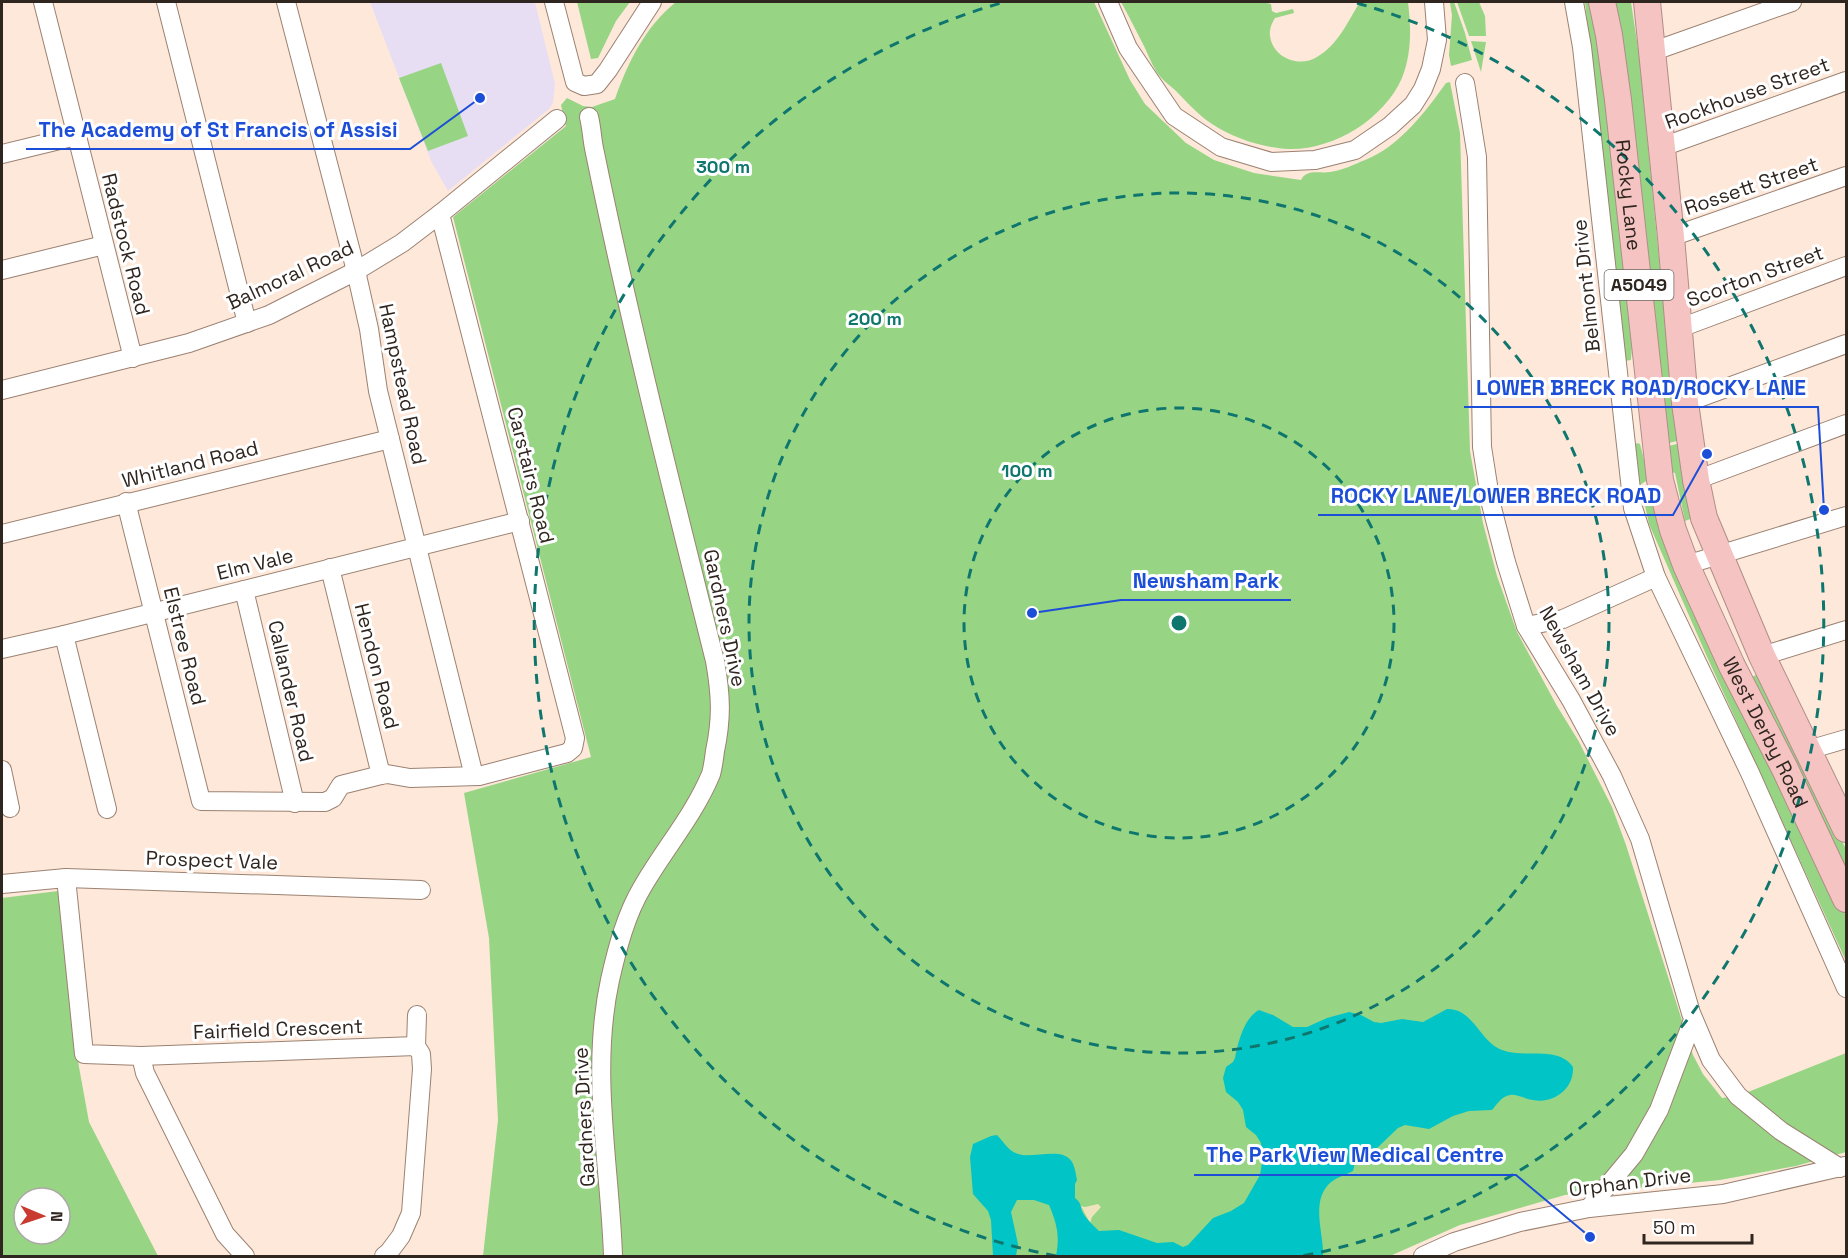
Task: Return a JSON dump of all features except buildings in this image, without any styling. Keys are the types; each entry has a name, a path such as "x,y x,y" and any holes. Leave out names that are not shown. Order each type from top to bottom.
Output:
{"highway":[{"name":"Rocky Lane","path":"1602,2 1618,100 1660,480 1673,530 1686,566"},
{"name":"Rocky Lane","path":"1647,2 1654,51 1685,403 1704,518 1718,554"},
{"name":"West Derby Road","path":"1718,554 1762,656 1846,829"},
{"name":"West Derby Road","path":"1686,566 1731,666 1785,769 1846,899"}],"street":[{"name":"Radstock Road","path":"43,2 133,358"},
{"path":"166,2 247,323"},
{"name":"Hampstead Road","path":"286,2 356,271 369,329 378,391 474,776"},
{"path":"554,2 575,82 584,86 597,84 652,2"},
{"path":"1108,2 1128,48 1174,116 1221,147 1271,162 1315,160 1356,150 1390,126 1413,105 1431,69 1437,40 1434,2"},
{"name":"Belmont Drive","path":"1574,2 1584,59 1633,508 1656,577 1750,773 1846,988"},
{"path":"1654,51 1792,2"},
{"name":"Rockhouse Street","path":"1662,147 1846,81"},
{"name":"Newsham Drive","path":"1465,83 1477,157 1482,447 1491,504 1526,626 1571,700 1612,776 1640,839 1693,1020 1711,1060 1738,1096 1781,1131 1843,1167"},
{"name":"Gardners Drive","path":"589,117 594,150 664,457 715,661 720,690 721,720 712,771 687,818 642,888 619,947 610,982 604,1014 601,1083 613,1257"},
{"name":"Balmoral Road","path":"2,390 189,343 269,315 356,271 402,243 557,120"},
{"path":"2,154 76,136"},
{"name":"Rossett Street","path":"1671,237 1846,176"},
{"name":"Carstairs Road","path":"440,214 575,738 573,748 567,753 474,776"},
{"path":"2,270 104,245"},
{"name":"Scorton Street","path":"1680,328 1846,266"},
{"path":"1685,403 1846,344"},
{"path":"1696,480 1846,424"},
{"name":"Whitland Road","path":"2,534 390,439"},
{"name":"Elstree Road","path":"126,502 201,801 295,803"},
{"path":"1686,566 1718,554 1846,516"},
{"name":"Elm Vale","path":"2,649 520,521"},
{"name":"Hendon Road","path":"330,568 381,775"},
{"path":"1526,626 1563,619 1656,577"},
{"name":"Callander Road","path":"244,590 295,803"},
{"path":"1762,656 1846,630"},
{"path":"64,635 107,809"},
{"path":"1809,750 1846,739"},
{"path":"2,770 10,808"},
{"path":"295,803 330,801 341,785 387,774 410,778 474,776"},
{"name":"Prospect Vale","path":"2,884 66,878 421,890"},
{"name":"Fairfield Crescent","path":"66,878 84,1054 141,1056 416,1046"},
{"path":"384,1257 401,1236 411,1213 422,1069 421,1054 416,1046 417,1015"},
{"path":"1589,1208 1634,1154 1659,1110 1693,1020"},
{"path":"141,1056 145,1072 225,1234 245,1257"},
{"name":"Orphan Drive","path":"1424,1257 1454,1242 1520,1222 1589,1208 1723,1194 1843,1167"}],"shaded area":[{"path":"370,2 535,2 555,84 553,103 549,109 448,191 431,161"}],"green space":[{"path":"577,2 630,2 616,21 598,58 591,59"},
{"path":"676,2 1094,2 1130,80 1145,104 1186,143 1214,160 1254,173 1301,180 1307,174 1339,170 1377,154 1411,127 1446,83 1450,82 1460,133 1470,451 1483,523 1497,576 1517,632 1578,740 1612,807 1693,1055 1703,1074 1722,1098 1738,1096 1846,1053 1846,1152 1796,1166 1720,1180 1565,1195 1460,1225 1390,1256 483,1256 498,1120 489,938 464,793 591,757 453,217 566,126 561,105 567,98 583,106 592,107 615,99 639,46 655,22"},
{"path":"1121,2 1263,2 1271,4 1272,11 1276,13 1293,9 1294,13 1275,18 1270,29 1270,36 1272,44 1281,55 1295,61 1302,61 1317,57 1331,46 1360,2 1408,2 1410,30 1408,59 1394,93 1383,107 1356,129 1340,138 1306,148 1269,147 1239,138 1212,124 1162,79 1154,68"},
{"path":"1454,2 1472,60 1451,66 1449,55 1452,15 1450,3"},
{"path":"1457,2 1479,2 1485,16 1486,36 1469,36"},
{"path":"1585,2 1594,2 1634,317 1631,360 1624,361"},
{"path":"1611,2 1631,2 1639,55 1677,441 1665,444"},
{"path":"1471,41 1486,42 1481,72"},
{"path":"441,63 468,136 428,151 399,78"},
{"path":"1640,444 1649,479 1640,485 1633,450 1633,446"},
{"path":"1677,444 1693,518 1685,521 1675,473 1671,472 1668,446"},
{"path":"1653,482 1846,916 1846,961 1649,524 1644,501"},
{"path":"1758,674 1846,849 1846,877 1760,702 1752,677"},
{"path":"58,891 79,1067 89,1122 158,1256 2,1256 2,898"}],"sand":[{"path":"1098,1204 1101,1207 1090,1223 1081,1206"}],"water":[{"path":"1447,1009 1456,1010 1470,1019 1494,1046 1502,1050 1550,1054 1567,1060 1573,1067 1570,1082 1561,1093 1548,1100 1533,1100 1510,1095 1502,1099 1492,1110 1469,1111 1453,1116 1429,1129 1405,1125 1398,1128 1375,1150 1359,1157 1353,1171 1333,1180 1323,1193 1319,1210 1323,1256 1056,1256 1057,1230 1049,1205 1034,1200 1017,1200 1011,1212 1018,1244 1016,1256 993,1256 991,1220 988,1211 973,1194 970,1157 973,1144 997,1135 1009,1149 1018,1154 1055,1154 1068,1157 1073,1164 1077,1180 1075,1198 1086,1217 1099,1231 1119,1230 1157,1243 1173,1242 1183,1247 1188,1245 1213,1218 1244,1203 1260,1175 1261,1143 1256,1135 1246,1127 1243,1110 1238,1102 1226,1092 1223,1078 1226,1067 1235,1058 1246,1024 1254,1014 1259,1010 1293,1027 1307,1027 1349,1012 1381,1023 1402,1019 1423,1022"}],"place":[{"name":"The Academy of St Francis of Assisi","path":"480,98"},
{"name":"ROCKY LANE/LOWER BRECK ROAD","path":"1707,454"},
{"name":"LOWER BRECK ROAD/ROCKY LANE","path":"1824,510"},
{"name":"Newsham Park","path":"1032,613"},
{"name":"The Park View Medical Centre","path":"1590,1237"}]}
